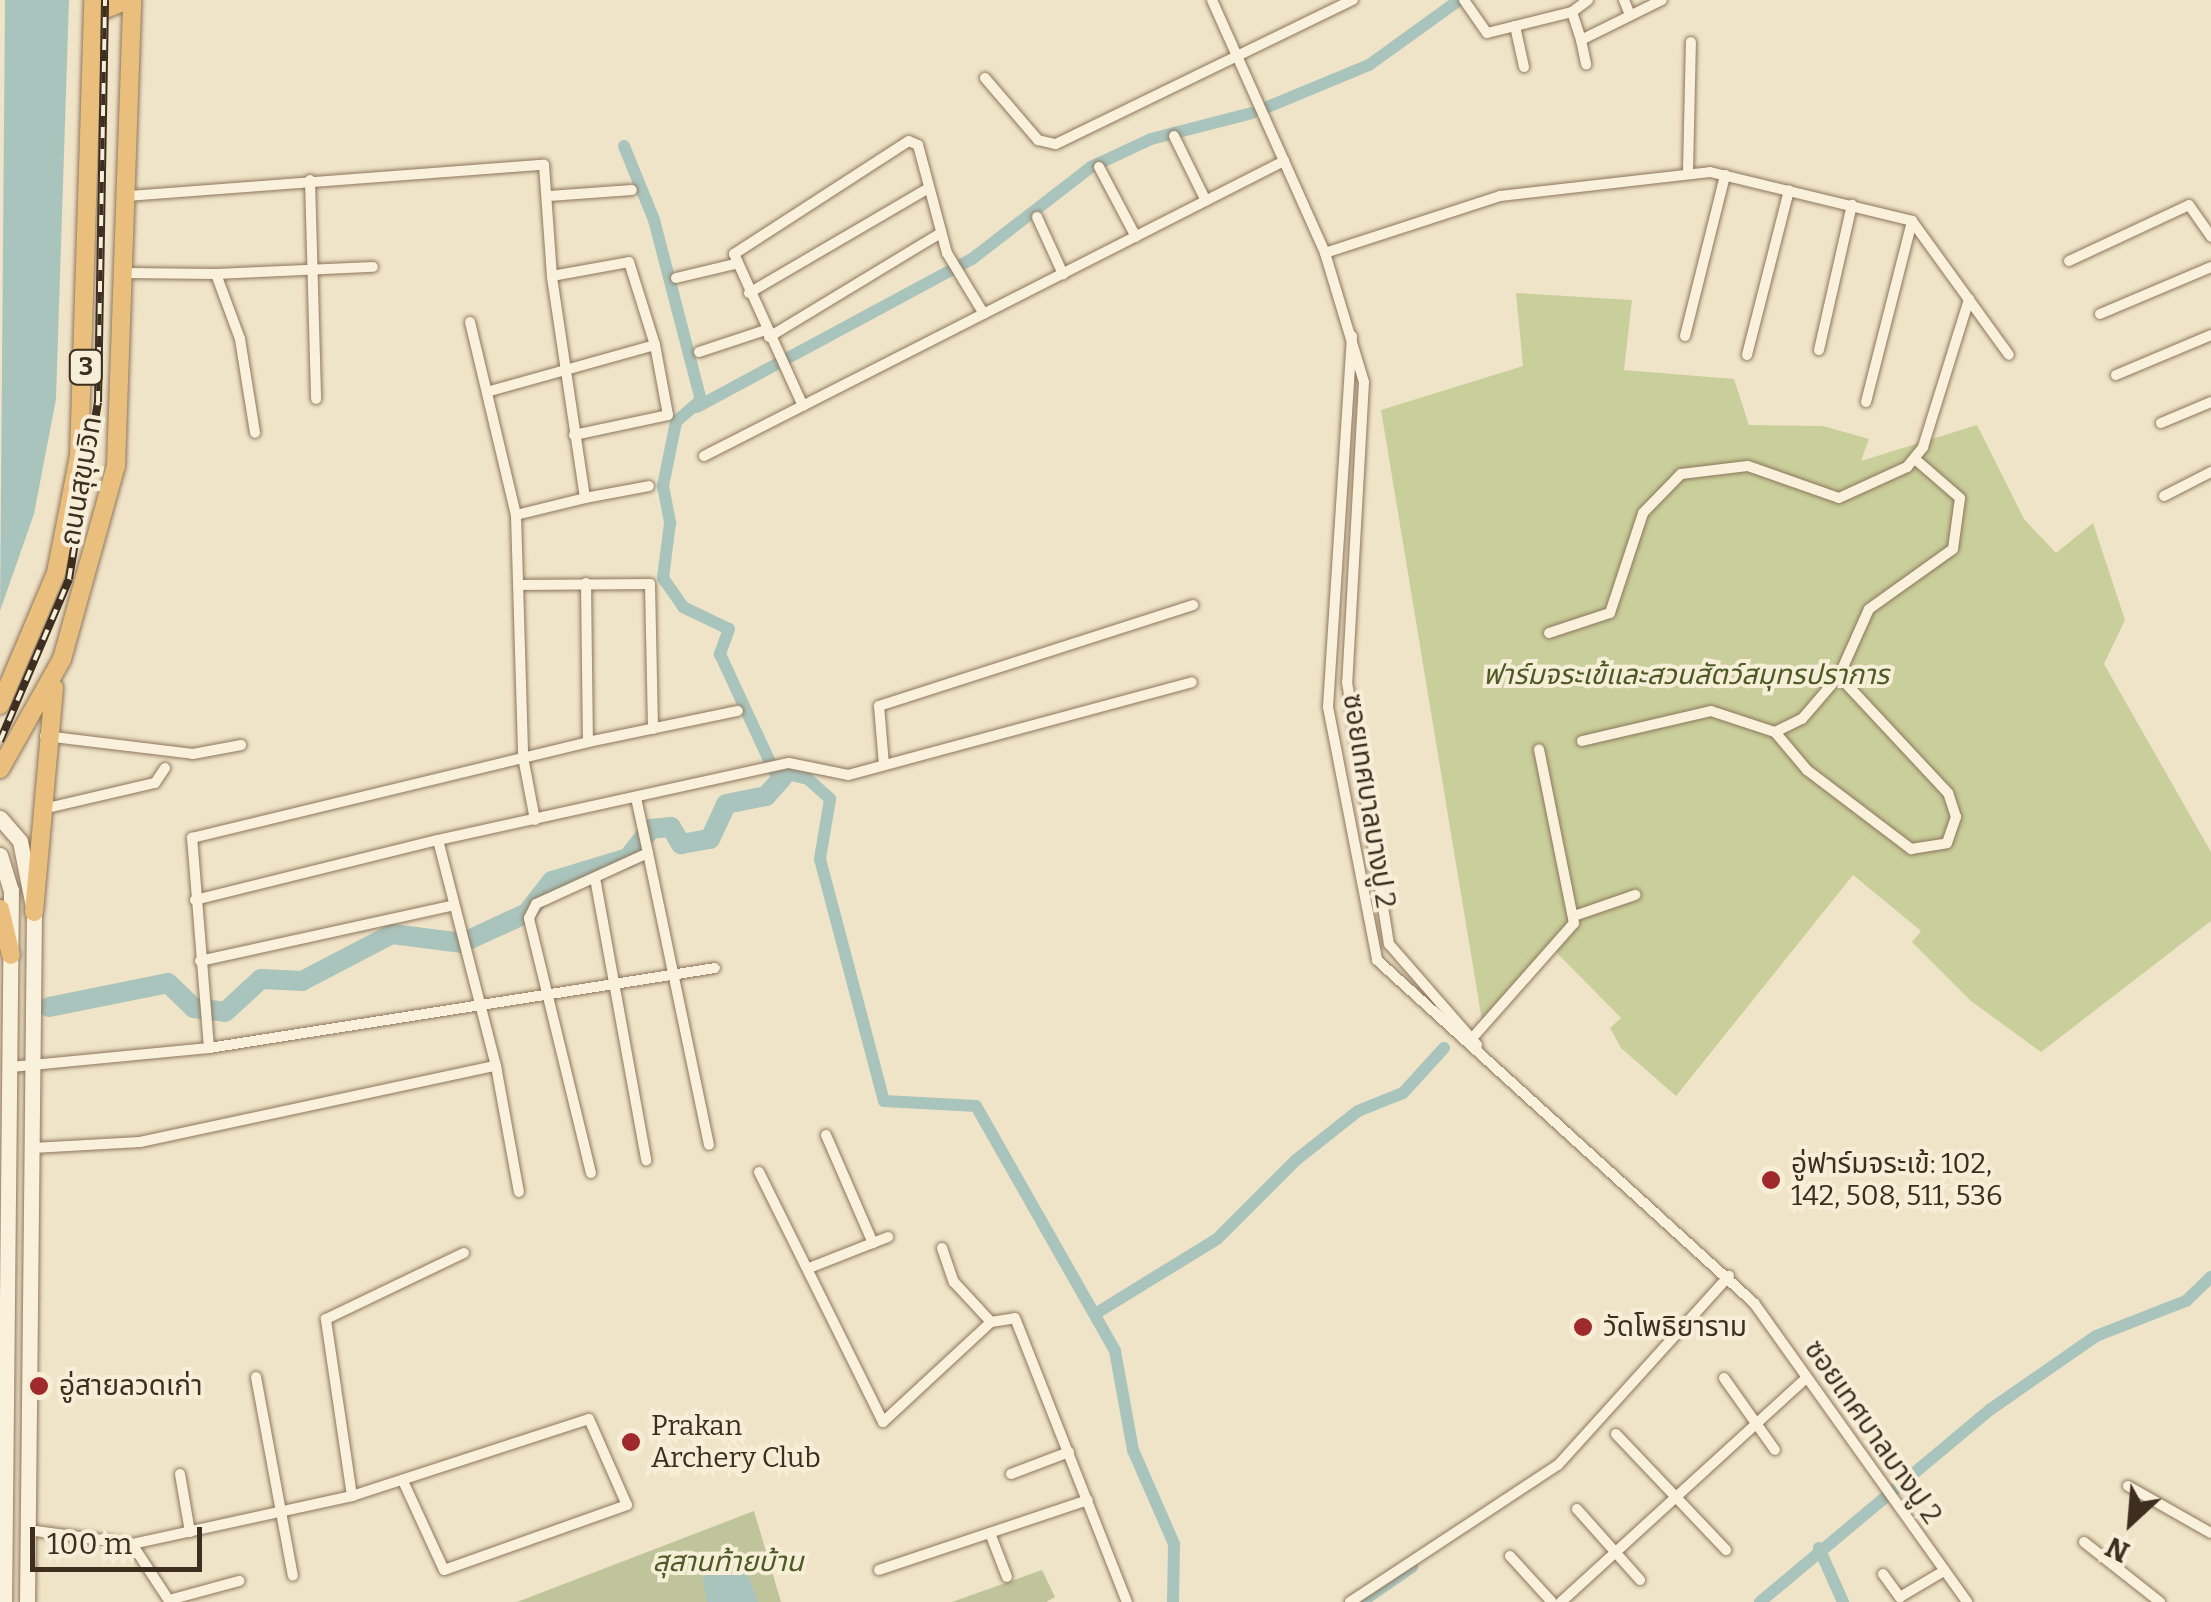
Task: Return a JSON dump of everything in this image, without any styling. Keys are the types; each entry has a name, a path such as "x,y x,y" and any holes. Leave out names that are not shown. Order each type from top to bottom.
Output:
{"highway":[{"path":"93,7 130,0"},
{"name":"ถนนสุขุมวิท","path":"0,769 62,659 116,466 126,273 130,0"},
{"name":"ถนนสุขุมวิท","path":"0,705 56,572 79,456 93,7"},
{"path":"34,912 44,736 62,659"},
{"path":"0,909 11,955"}],"main road":[{"path":"0,818 20,841 34,912 27,1602"},
{"path":"0,855 12,890 2,1491 4,1602"}],"street":[{"name":"ซอยเทศบาลบางปู 2","path":"1212,0 1325,252 1352,336 1366,442 1347,682 1382,909 1400,967 1729,1276 1967,1602"},
{"path":"985,78 1038,140 1056,144 1234,53 1353,0"},
{"path":"1464,1 1478,30 1515,26 1572,12 1588,0"},
{"path":"1624,0 1630,16"},
{"path":"1581,40 1662,0"},
{"path":"1572,12 1586,64"},
{"path":"1515,26 1524,66"},
{"path":"1688,171 1691,42"},
{"path":"1174,136 1206,201"},
{"path":"802,406 735,264 738,250 909,140 918,145 925,190 940,234 984,314"},
{"path":"704,456 1284,161"},
{"path":"128,196 538,162 549,196 560,373 585,498"},
{"path":"1099,166 1136,236"},
{"path":"1325,252 1500,196 1688,171 1725,175 1912,221 2008,354"},
{"path":"1685,336 1725,175"},
{"path":"310,180 316,399"},
{"path":"549,196 632,190"},
{"path":"748,293 925,190"},
{"path":"1747,355 1789,190"},
{"path":"1819,350 1852,205"},
{"path":"2068,261 2189,205 2208,224 2211,237"},
{"path":"1037,217 1063,274"},
{"path":"1866,402 1912,221"},
{"path":"699,352 768,333 940,234"},
{"path":"552,276 629,262 655,344 668,415 574,435"},
{"path":"676,278 735,264"},
{"path":"126,273 216,274 313,265 374,267"},
{"path":"2100,314 2211,267"},
{"path":"216,274 240,338 255,433"},
{"path":"1549,633 1610,613 1643,514 1681,474 1748,466 1840,498 1916,458 1969,299"},
{"path":"470,322 516,516 522,757 534,820"},
{"path":"2116,375 2211,334"},
{"name":"ซอยเทศบาลบางปู 2","path":"1352,336 1327,682 1340,784 1377,960 1476,1040"},
{"path":"487,392 655,344"},
{"path":"2161,422 2211,402"},
{"path":"1775,732 1802,719 1838,676 1869,609 1952,549 1960,498 1916,458"},
{"path":"2164,496 2211,472"},
{"path":"516,516 649,486"},
{"path":"519,585 645,581 653,589 653,729"},
{"path":"586,583 588,742"},
{"path":"884,765 879,706 1193,605"},
{"path":"1582,740 1712,711 1775,732 1807,770 1911,848 1947,843 1956,817 1948,793 1838,676"},
{"path":"194,900 438,840 789,764 842,776 1192,682"},
{"path":"209,1048 190,846 198,833 738,710"},
{"path":"44,736 193,754 241,745"},
{"path":"1476,1040 1562,943 1574,916 1540,749"},
{"path":"41,810 155,783 166,768"},
{"path":"636,798 709,1145"},
{"path":"438,840 451,906 496,1066 520,1192"},
{"path":"592,1174 544,992 530,910 648,853"},
{"path":"595,878 610,984 646,1160"},
{"path":"1574,916 1636,896"},
{"path":"200,961 451,906"},
{"path":"11,1067 209,1048 714,968"},
{"path":"33,1148 140,1142 496,1066"},
{"path":"826,1135 873,1243"},
{"path":"759,1172 883,1422 990,1322 1003,1313 1018,1323 1127,1602"},
{"path":"808,1268 888,1237"},
{"path":"942,1248 954,1282 990,1322"},
{"path":"352,1496 326,1319 464,1253"},
{"path":"1350,1602 1558,1465 1729,1276"},
{"path":"256,1377 293,1576"},
{"path":"1724,1378 1775,1450"},
{"path":"1561,1602 1752,1420 1806,1378"},
{"path":"28,1530 132,1544 352,1496 590,1419 627,1504 444,1570 403,1481"},
{"path":"1616,1434 1726,1550"},
{"path":"1011,1474 1069,1452"},
{"path":"180,1474 190,1532"},
{"path":"2128,1486 2211,1533"},
{"path":"880,1570 1088,1500"},
{"path":"1578,1509 1640,1580"},
{"path":"990,1533 1007,1577"},
{"path":"2084,1542 2160,1602"},
{"path":"132,1544 169,1601 239,1581"},
{"path":"1510,1556 1552,1602"},
{"path":"1883,1574 1900,1597 1944,1571"}],"green space":[{"name":"ฟาร์มจระเข้และสวนสัตว์สมุทรปราการ","path":"1516,293 1632,300 1624,370 1734,379 1749,425 1823,426 1869,439 1861,461 1977,425 2024,519 2056,553 2093,523 2125,620 2104,664 2211,852 2211,921 2041,1052 1971,1001 1912,942 1921,931 1853,875 1676,1096 1621,1048 1610,1028 1621,1018 1552,948 1482,1021 1381,410 1523,366"},
{"name":"สุสานท้ายบ้าน","path":"754,1511 781,1602 517,1602"},
{"path":"1042,1570 1055,1597 1046,1602 952,1602"}],"water":[{"path":"5,0 69,0 56,399 34,514 0,611"},
{"path":"739,1551 758,1602 707,1602 700,1562"}],"waterway":[{"path":"1265,108 1369,65 1459,0"},
{"path":"697,407 972,259 1091,167 1151,139 1252,113"},
{"path":"624,146 654,220 701,400 676,422 663,486 670,523 663,578 683,607 729,629 720,654 774,771 808,779 830,799 820,859 884,1101 976,1106 1115,1351 1133,1450 1174,1544 1173,1602"},
{"path":"49,1007 168,983 194,1008 225,1012 261,979 302,981 392,934 462,943 527,913 552,881 628,858 651,829 671,827 681,844 710,839 726,804 766,796 782,778"},
{"path":"1095,1314 1217,1239 1296,1160 1358,1111 1403,1093 1444,1048"},
{"path":"1760,1602 1991,1409 2096,1336 2186,1301 2211,1277"},
{"path":"1819,1548 1843,1602"},
{"path":"1361,1602 1412,1567"}],"railway":[{"path":"0,741 69,579 98,402 105,0"}],"place":[{"name":"อู่ฟาร์มจระเข้: 102, 142, 508, 511, 536","path":"1771,1180"},
{"name":"วัดโพธิยาราม","path":"1583,1327"},
{"name":"อู่สายลวดเก่า","path":"39,1386"},
{"name":"Prakan Archery Club","path":"631,1442"}]}
